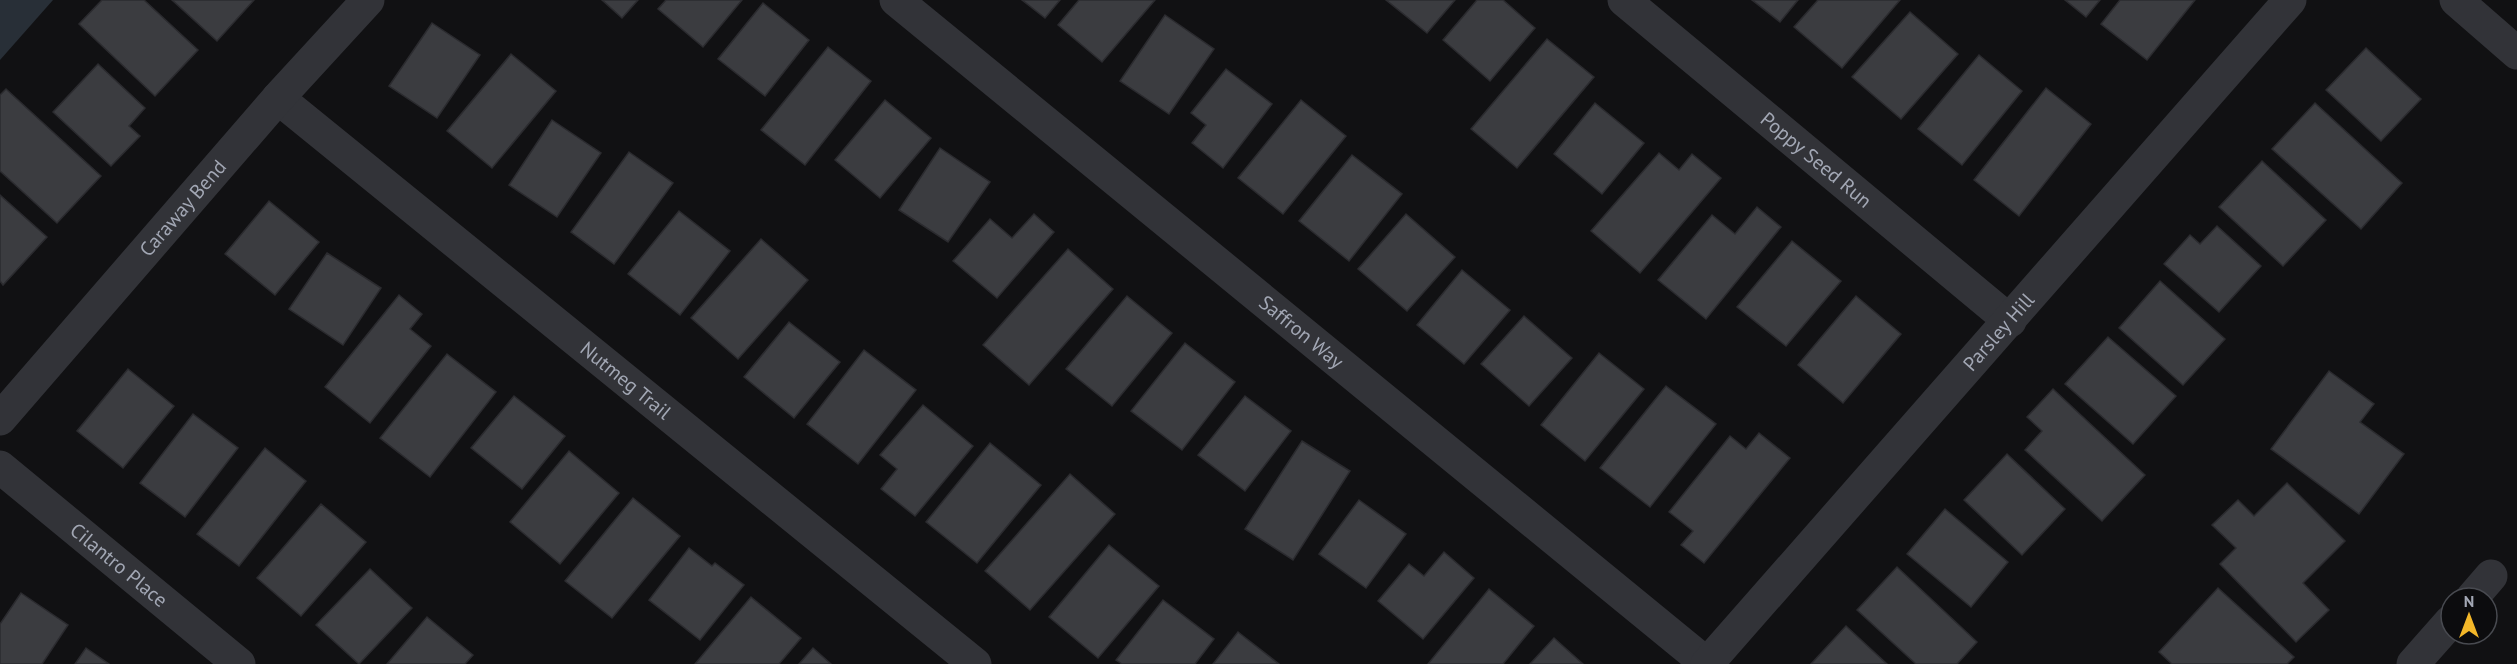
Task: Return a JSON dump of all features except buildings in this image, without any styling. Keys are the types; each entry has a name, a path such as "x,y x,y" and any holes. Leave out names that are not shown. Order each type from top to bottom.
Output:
{"street":[{"name":"Caraway Bend","path":"0,419 278,98 368,0"},
{"name":"Saffron Way","path":"896,0 1707,664"},
{"name":"Poppy Seed Run","path":"1624,0 2010,321"},
{"name":"Parsley Hill","path":"1707,664 2290,0"},
{"path":"2456,0 2517,53"},
{"name":"Nutmeg Trail","path":"278,98 975,664"},
{"name":"Cilantro Place","path":"0,467 239,664"},
{"path":"2413,664 2439,635"}],"shaded area":[{"path":"0,0 53,0 0,60"}]}
